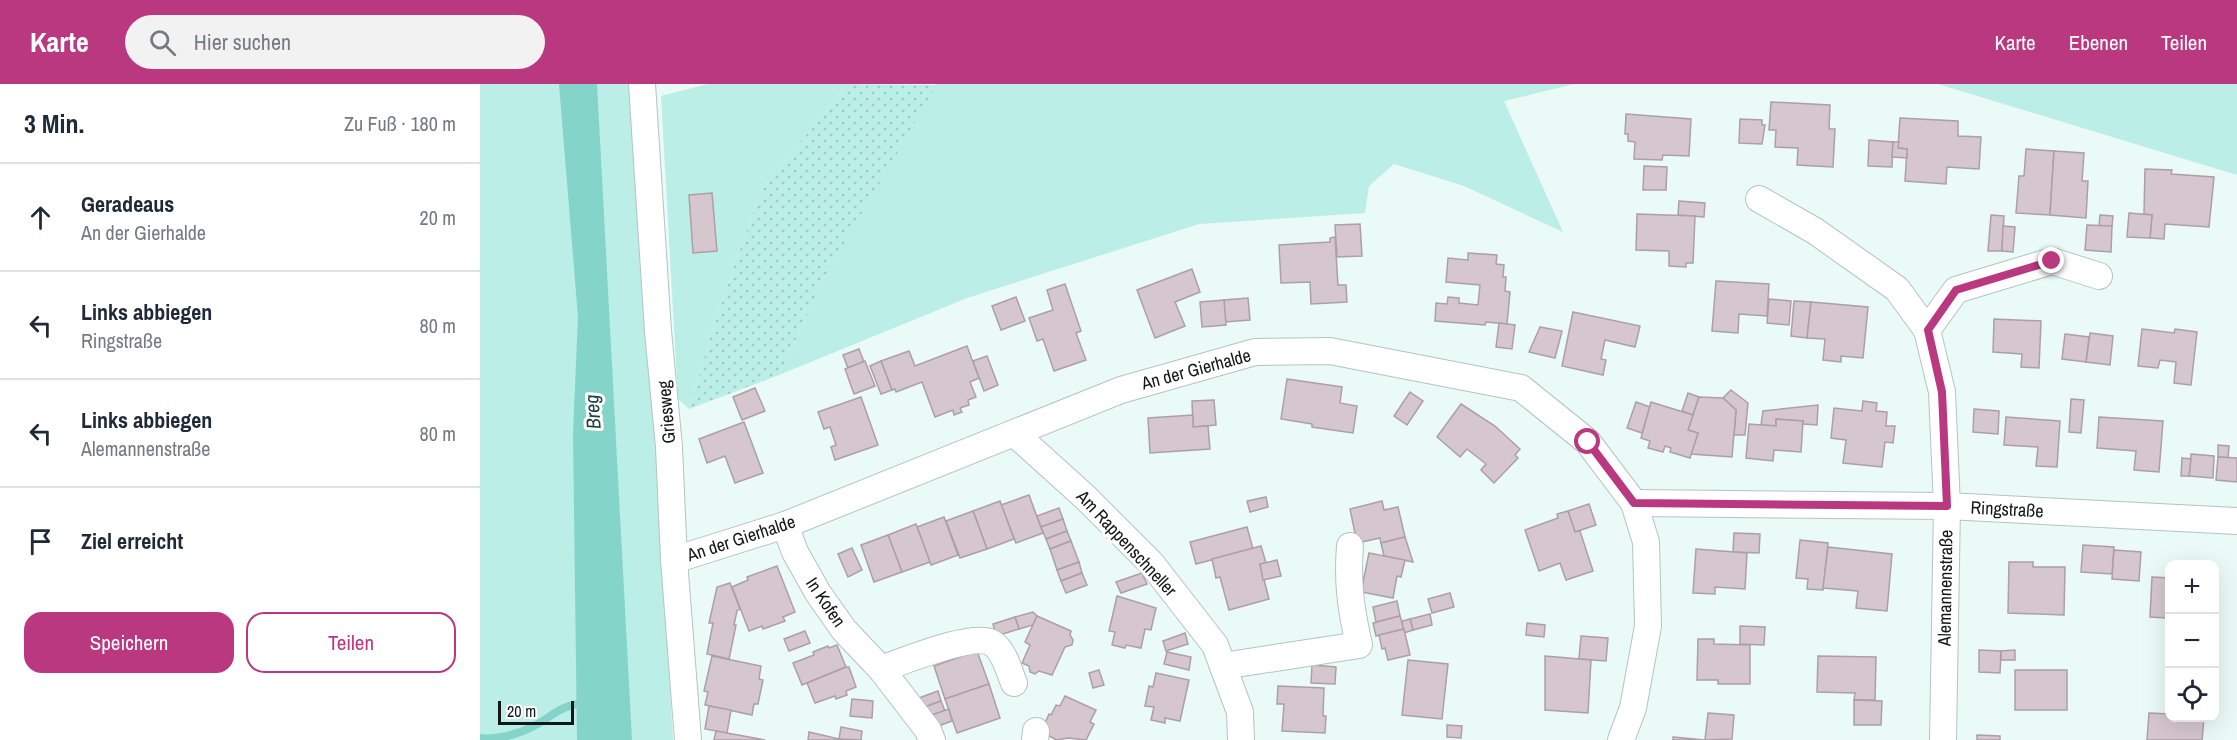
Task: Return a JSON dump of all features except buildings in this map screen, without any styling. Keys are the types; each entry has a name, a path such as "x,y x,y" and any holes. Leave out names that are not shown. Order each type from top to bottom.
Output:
{"street":[{"name":"Griesweg","path":"642,84 688,740"},
{"name":"Alemannenstraße","path":"1760,199 1815,231 1897,289 1928,330 1942,392 1947,506 1943,740"},
{"path":"1928,330 1956,290 2052,261 2099,276"},
{"name":"An der Gierhalde","path":"674,560 785,525 891,480 1121,390 1255,352 1330,351 1521,388 1588,442 1634,503 1646,542 1648,626 1633,708 1621,740"},
{"name":"Am Rappenschneller","path":"1014,433 1085,497 1151,563 1215,645 1240,712 1241,740"},
{"name":"Ringstraße","path":"1634,503 1947,506 2237,521"},
{"name":"In Kofen","path":"785,525 795,552 818,593 844,630 880,669 928,730 932,740"},
{"path":"1223,666 1359,645 1348,580 1350,546"},
{"path":"880,669 960,643 978,640 992,643 1003,655 1014,683"}],"shaded area":[{"path":"480,84 631,84 673,740 480,740"},
{"path":"708,84 848,84 762,189 720,306 689,409 678,399 661,96"},
{"path":"848,84 937,85 825,276 779,375 689,409 720,306 762,189"},
{"path":"936,84 1574,84 1504,101 1563,232 1464,186 1394,164 1369,186 1365,213 1199,224 967,298 779,375 825,276"},
{"path":"1938,84 2237,84 2237,175"}],"water":[{"name":"Breg","path":"559,84 597,84 632,740 577,740 573,434 578,317"}],"waterway":[{"path":"480,738 515,734 534,726 564,708 585,703"}],"route":[{"path":"1588,442 1634,503 1947,506 1942,392 1928,330 1956,290 2052,261"}]}
